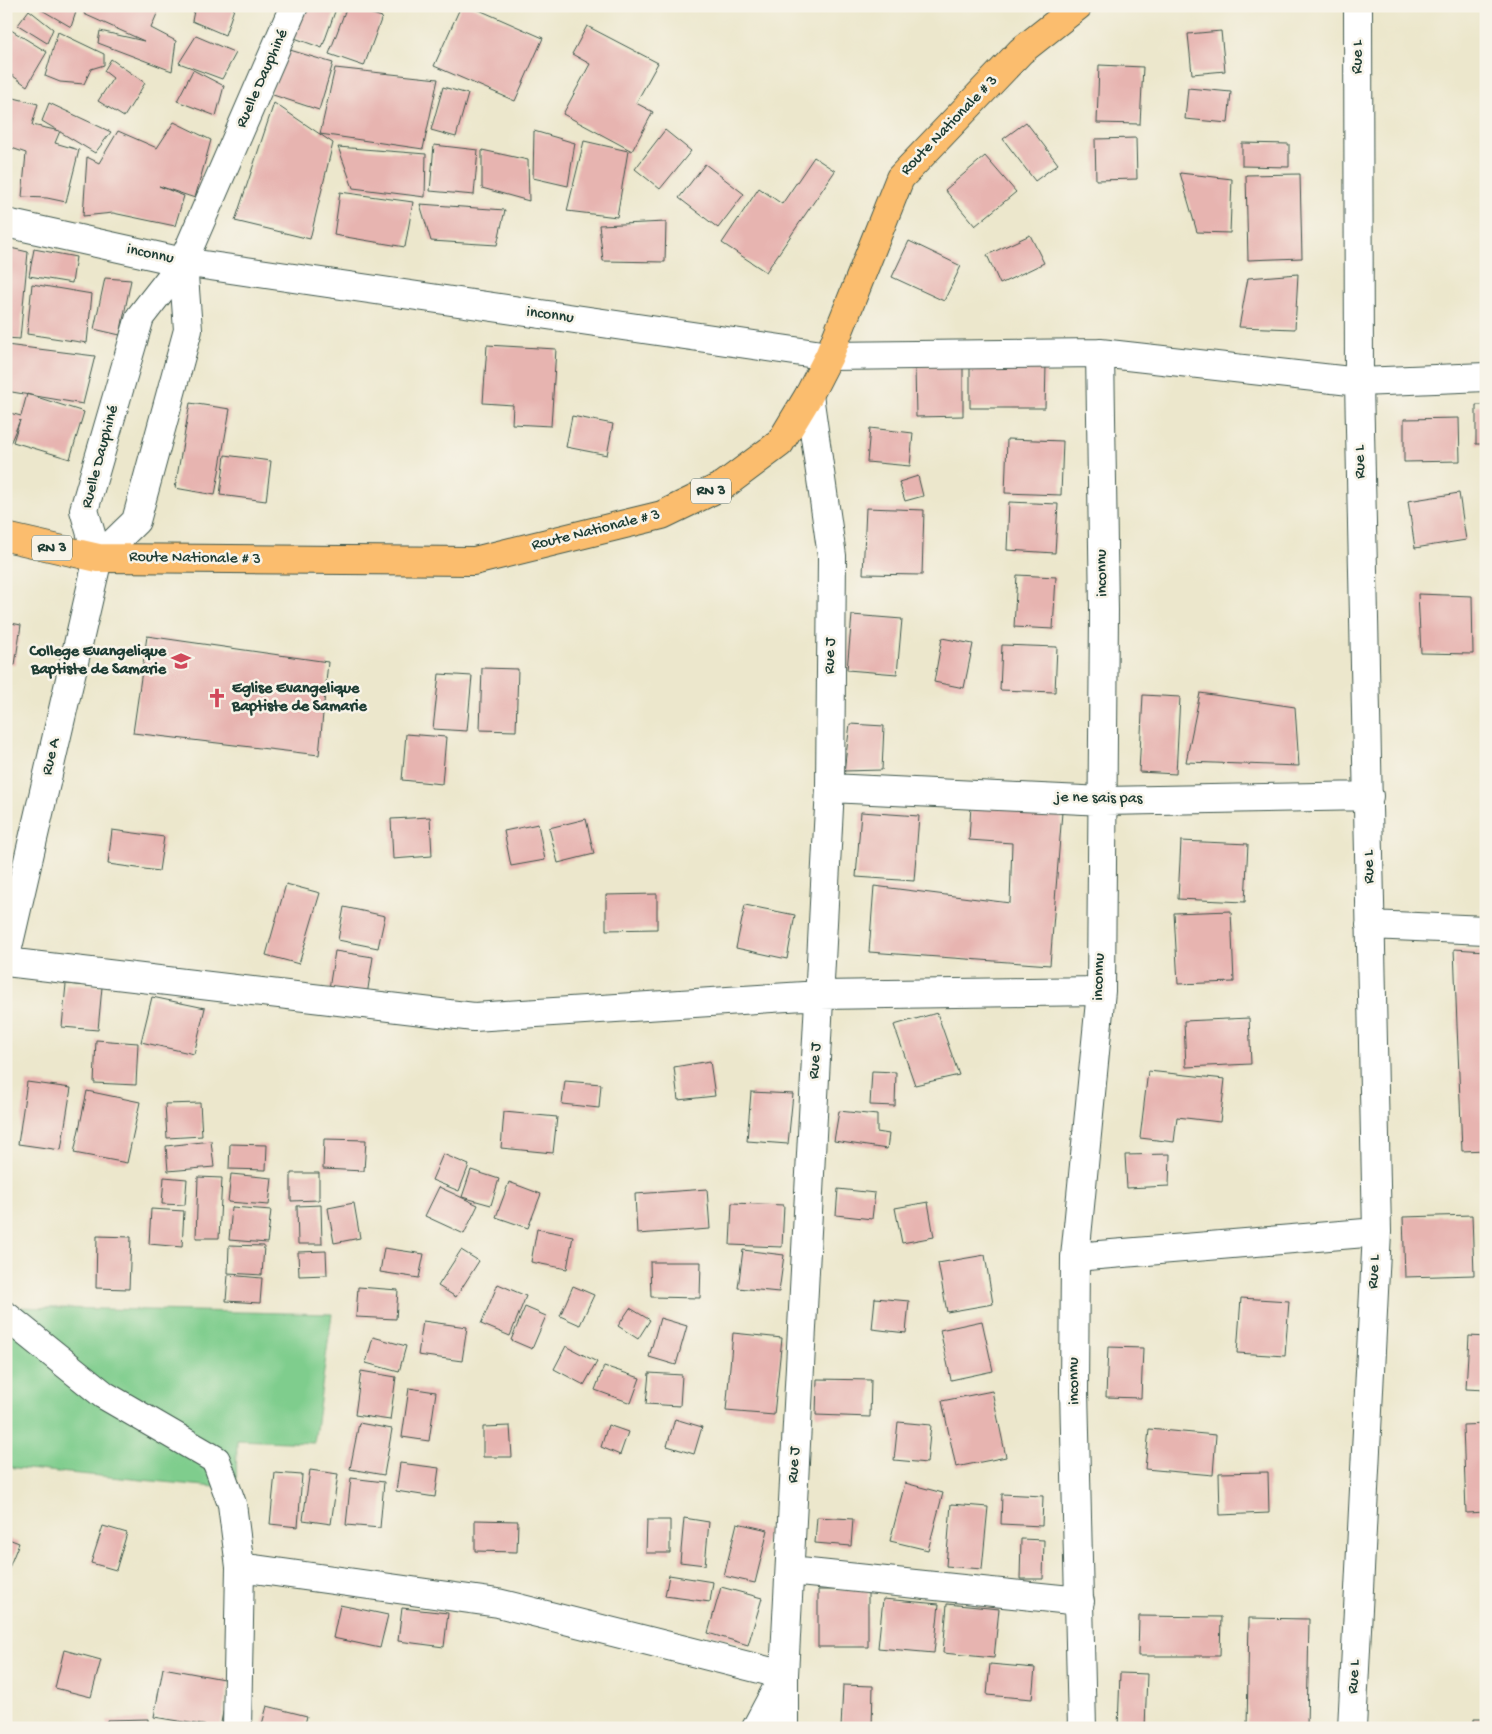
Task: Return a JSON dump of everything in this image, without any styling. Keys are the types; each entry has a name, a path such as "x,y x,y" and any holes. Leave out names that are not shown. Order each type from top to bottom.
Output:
{"main road":[{"name":"Route Nationale # 3","path":"6,537 98,558 474,561 662,515 724,485 780,443 809,395 829,356 900,178 1022,51 1078,6"}],"street":[{"name":"Ruelle Dauphiné","path":"183,262 188,330 136,522 98,558 84,510 140,316 183,262 294,6"},
{"name":"Rue L","path":"1352,1728 1377,1232 1359,382 1358,6"},
{"name":"inconnu","path":"6,223 183,262 829,356 1100,353 1359,382 1486,376"},
{"name":"inconnu","path":"1082,1728 1074,1390 1075,1257 1101,991 1104,801 1104,610 1100,353"},
{"name":"Rue J","path":"784,1728 784,1675 830,788 832,556 809,395"},
{"name":"Rue A","path":"6,956 98,558"},
{"name":"je ne sais pas","path":"830,788 1104,801 1369,796"},
{"path":"1370,925 1486,930"},
{"path":"6,962 474,1017 820,994 1101,991"},
{"path":"1075,1257 1377,1232"},
{"path":"6,1316 104,1395 216,1460 232,1504 240,1567 237,1728"},
{"path":"240,1567 498,1603 784,1675 756,1728"},
{"path":"790,1572 1080,1601"}],"green space":[{"path":"14,1307 332,1314 314,1443 237,1440 236,1489 6,1467 6,1356"}],"building":[{"path":"42,6 78,6 71,27 40,9"},
{"path":"86,6 151,6 159,9 151,28 176,41 172,71 98,43 100,31 144,41 84,14"},
{"path":"195,6 235,6 225,35 192,21"},
{"path":"305,6 337,6 322,48 289,36"},
{"path":"347,6 382,17 364,66 329,54"},
{"path":"461,6 470,6 543,38 515,101 434,66"},
{"path":"29,10 53,29 47,43 18,25"},
{"path":"587,26 658,63 636,103 653,112 632,151 563,114 590,64 572,54"},
{"path":"6,27 47,52 27,86 6,71"},
{"path":"1221,31 1225,71 1192,74 1188,34"},
{"path":"58,32 104,54 104,65 91,69 84,84 60,82 45,76"},
{"path":"196,36 236,53 222,79 179,63"},
{"path":"290,50 333,63 319,110 270,94"},
{"path":"111,59 145,83 124,117 98,101 113,78 104,71"},
{"path":"1099,65 1143,67 1140,124 1097,123"},
{"path":"335,68 438,79 423,149 320,134"},
{"path":"193,70 224,86 216,116 177,101"},
{"path":"443,87 468,94 456,137 431,130"},
{"path":"1188,88 1231,92 1228,123 1185,119"},
{"path":"6,96 38,104 32,125 60,131 55,143 79,150 66,202 47,198 22,197 26,153 6,146"},
{"path":"49,103 111,132 95,153 42,121"},
{"path":"274,103 333,143 310,239 235,221"},
{"path":"174,122 211,140 195,198 159,186 184,196 175,226 113,213 83,216 87,157 99,163 118,131 157,148"},
{"path":"1026,122 1058,164 1035,181 1003,139"},
{"path":"665,130 691,151 660,189 635,169"},
{"path":"534,131 575,143 568,186 533,178"},
{"path":"1136,138 1137,179 1096,180 1095,139"},
{"path":"584,141 628,151 617,217 567,211"},
{"path":"1242,143 1289,144 1289,167 1242,166"},
{"path":"434,145 478,150 474,195 430,191"},
{"path":"338,147 426,154 425,197 353,188"},
{"path":"482,150 528,160 529,201 482,188"},
{"path":"985,156 1016,192 975,226 945,190"},
{"path":"814,157 835,171 766,272 722,243 759,188 782,204"},
{"path":"705,164 744,194 718,228 679,198"},
{"path":"1180,173 1232,179 1230,233 1197,232"},
{"path":"1300,174 1302,258 1248,260 1246,175"},
{"path":"340,192 413,202 405,247 334,235"},
{"path":"420,204 505,210 497,245 431,241"},
{"path":"666,222 665,262 603,261 599,225"},
{"path":"1030,235 1044,263 1000,284 987,255"},
{"path":"909,241 961,266 944,301 892,277"},
{"path":"6,247 28,252 20,339 6,338"},
{"path":"34,249 76,257 72,283 29,276"},
{"path":"1298,274 1295,329 1239,327 1248,278"},
{"path":"105,278 131,280 120,335 94,329"},
{"path":"32,284 92,294 87,343 27,334"},
{"path":"6,345 95,356 83,404 6,391"},
{"path":"487,345 556,349 551,426 512,424 513,405 483,403"},
{"path":"963,365 963,416 916,417 915,366"},
{"path":"970,365 1046,365 1045,408 970,408"},
{"path":"27,394 84,412 70,459 13,442 20,420 6,453 6,412 21,416"},
{"path":"190,403 230,409 215,495 175,488"},
{"path":"1476,405 1486,405 1486,444 1476,444"},
{"path":"572,416 613,424 607,455 566,447"},
{"path":"1459,418 1460,461 1404,462 1404,419"},
{"path":"870,428 913,433 910,466 867,462"},
{"path":"1007,439 1063,441 1061,495 1005,493"},
{"path":"225,455 271,461 266,501 220,495"},
{"path":"918,476 923,496 905,501 899,482"},
{"path":"1459,493 1466,540 1415,548 1408,501"},
{"path":"1009,502 1058,504 1055,553 1007,550"},
{"path":"866,508 924,510 922,575 863,574"},
{"path":"1017,575 1056,577 1053,629 1014,627"},
{"path":"1418,594 1472,596 1473,654 1421,653"},
{"path":"852,615 902,619 897,674 847,670"},
{"path":"6,622 21,625 15,665 6,664"},
{"path":"147,636 328,662 319,755 133,733"},
{"path":"942,638 973,644 964,688 934,682"},
{"path":"1002,645 1057,647 1055,692 1000,690"},
{"path":"482,668 518,669 516,731 480,730"},
{"path":"439,674 472,676 467,731 433,729"},
{"path":"1200,693 1295,707 1299,766 1186,762"},
{"path":"1143,695 1180,697 1176,774 1139,772"},
{"path":"850,724 884,726 882,770 844,771"},
{"path":"406,734 446,737 442,784 402,780"},
{"path":"971,805 1062,812 1050,965 869,952 874,886 1010,903 1012,843 969,840"},
{"path":"861,812 919,816 914,881 856,877"},
{"path":"430,817 432,856 393,859 391,819"},
{"path":"586,819 594,854 558,863 549,828"},
{"path":"538,824 545,860 511,866 504,831"},
{"path":"112,830 164,837 159,871 108,864"},
{"path":"1181,841 1248,844 1245,902 1178,899"},
{"path":"286,884 320,893 299,964 266,955"},
{"path":"657,894 657,929 606,930 606,895"},
{"path":"745,905 795,915 787,959 736,948"},
{"path":"344,907 385,916 378,948 338,940"},
{"path":"1231,911 1234,982 1178,984 1174,913"},
{"path":"1454,949 1486,951 1486,1150 1462,1151"},
{"path":"335,951 373,957 367,995 329,989"},
{"path":"66,984 102,987 98,1030 62,1027"},
{"path":"152,997 205,1008 194,1054 141,1042"},
{"path":"937,1013 959,1075 915,1085 894,1025"},
{"path":"1249,1018 1251,1064 1186,1067 1184,1021"},
{"path":"96,1040 138,1043 136,1085 94,1083"},
{"path":"710,1061 715,1096 678,1100 674,1067"},
{"path":"872,1071 896,1072 895,1106 870,1105"},
{"path":"1148,1071 1225,1079 1220,1122 1177,1117 1174,1142 1140,1138"},
{"path":"565,1081 601,1084 599,1108 562,1104"},
{"path":"27,1082 71,1088 61,1150 18,1144"},
{"path":"87,1091 140,1102 127,1163 74,1153"},
{"path":"751,1092 793,1094 788,1144 747,1141"},
{"path":"200,1103 202,1136 167,1138 165,1104"},
{"path":"839,1111 877,1115 877,1132 889,1134 887,1149 834,1141"},
{"path":"504,1112 557,1117 553,1153 501,1148"},
{"path":"324,1139 366,1140 364,1171 323,1169"},
{"path":"211,1141 214,1167 168,1171 166,1146"},
{"path":"230,1144 267,1145 266,1170 229,1169"},
{"path":"443,1154 469,1165 459,1191 432,1180"},
{"path":"1170,1154 1169,1186 1127,1188 1125,1155"},
{"path":"471,1170 499,1179 491,1205 462,1197"},
{"path":"291,1173 319,1173 319,1200 291,1201"},
{"path":"231,1174 272,1178 269,1205 228,1202"},
{"path":"164,1177 187,1179 185,1205 162,1204"},
{"path":"198,1177 222,1178 219,1238 196,1238"},
{"path":"509,1182 541,1194 528,1228 496,1217"},
{"path":"439,1187 478,1205 464,1234 425,1216"},
{"path":"707,1189 710,1229 637,1234 635,1194"},
{"path":"838,1189 875,1193 872,1219 836,1215"},
{"path":"928,1202 934,1237 902,1243 895,1208"},
{"path":"354,1203 360,1238 334,1243 328,1208"},
{"path":"732,1203 784,1205 782,1247 730,1245"},
{"path":"321,1205 322,1244 298,1244 297,1206"},
{"path":"232,1207 271,1210 267,1243 229,1240"},
{"path":"151,1209 184,1211 182,1247 149,1244"},
{"path":"1472,1215 1474,1275 1405,1277 1403,1217"},
{"path":"537,1229 573,1236 567,1269 531,1262"},
{"path":"97,1236 131,1237 129,1289 96,1288"},
{"path":"229,1245 264,1246 262,1275 228,1273"},
{"path":"384,1248 424,1254 419,1278 380,1272"},
{"path":"461,1250 479,1261 456,1297 438,1286"},
{"path":"743,1250 784,1255 779,1292 738,1288"},
{"path":"326,1251 327,1275 299,1276 298,1252"},
{"path":"985,1255 993,1304 947,1312 938,1263"},
{"path":"650,1262 701,1262 700,1298 651,1297"},
{"path":"228,1275 262,1278 260,1303 226,1301"},
{"path":"498,1284 526,1296 510,1336 481,1324"},
{"path":"573,1286 594,1295 580,1325 560,1316"},
{"path":"358,1287 398,1290 396,1319 356,1317"},
{"path":"875,1298 909,1301 906,1333 872,1329"},
{"path":"1241,1298 1289,1301 1285,1356 1237,1353"},
{"path":"525,1307 546,1316 532,1349 511,1340"},
{"path":"630,1308 650,1320 638,1339 618,1326"},
{"path":"660,1318 687,1326 676,1365 649,1357"},
{"path":"423,1321 467,1327 462,1361 418,1355"},
{"path":"982,1321 993,1371 951,1380 940,1330"},
{"path":"733,1333 782,1338 774,1415 726,1411"},
{"path":"1469,1336 1486,1337 1486,1390 1466,1389"},
{"path":"373,1337 406,1346 399,1372 366,1363"},
{"path":"566,1346 597,1362 584,1385 554,1369"},
{"path":"1108,1347 1143,1348 1141,1398 1106,1397"},
{"path":"604,1366 640,1378 631,1403 595,1390"},
{"path":"361,1371 396,1377 390,1420 355,1415"},
{"path":"649,1373 682,1375 680,1406 646,1404"},
{"path":"817,1379 871,1380 870,1417 816,1415"},
{"path":"409,1388 436,1392 429,1441 402,1437"},
{"path":"992,1391 1006,1457 956,1467 942,1401"},
{"path":"675,1419 702,1427 694,1454 667,1446"},
{"path":"898,1422 931,1425 927,1463 894,1460"},
{"path":"359,1423 392,1429 384,1475 350,1469"},
{"path":"1486,1424 1486,1512 1466,1513 1463,1425"},
{"path":"608,1425 628,1432 620,1455 601,1447"},
{"path":"510,1426 512,1457 483,1457 483,1427"},
{"path":"1149,1429 1216,1435 1213,1475 1145,1469"},
{"path":"400,1463 439,1468 435,1497 396,1491"},
{"path":"310,1470 338,1474 331,1524 303,1520"},
{"path":"1268,1472 1269,1513 1220,1515 1219,1473"},
{"path":"275,1473 302,1475 298,1527 270,1524"},
{"path":"351,1478 384,1482 380,1528 346,1525"},
{"path":"905,1483 943,1493 928,1550 890,1541"},
{"path":"1002,1494 1043,1496 1042,1526 1001,1524"},
{"path":"951,1504 988,1507 982,1569 946,1566"},
{"path":"817,1517 853,1519 851,1546 815,1543"},
{"path":"684,1518 709,1522 705,1565 680,1562"},
{"path":"475,1520 518,1521 517,1552 475,1551"},
{"path":"647,1520 670,1520 670,1553 646,1553"},
{"path":"737,1523 768,1530 755,1583 724,1576"},
{"path":"103,1526 127,1533 116,1570 91,1563"},
{"path":"6,1538 19,1543 6,1575"},
{"path":"1021,1539 1044,1540 1043,1579 1020,1579"},
{"path":"669,1575 713,1582 710,1602 665,1596"},
{"path":"721,1587 762,1598 748,1645 708,1633"},
{"path":"818,1590 868,1590 868,1647 818,1647"},
{"path":"883,1599 939,1604 934,1653 878,1648"},
{"path":"947,1604 999,1609 994,1658 943,1653"},
{"path":"340,1605 388,1615 380,1648 333,1638"},
{"path":"402,1608 448,1613 444,1647 398,1641"},
{"path":"1139,1616 1221,1617 1220,1656 1138,1656"},
{"path":"1249,1618 1309,1619 1307,1728 1247,1728"},
{"path":"64,1650 101,1660 91,1697 55,1688"},
{"path":"990,1664 1035,1668 1032,1699 987,1695"},
{"path":"163,1668 229,1680 220,1728 154,1717"},
{"path":"1120,1673 1147,1674 1145,1728 1118,1728"},
{"path":"843,1685 873,1686 872,1728 841,1728"},
{"path":"267,1706 307,1716 304,1728 261,1728"},
{"path":"148,1719 148,1728 107,1728 107,1720"},
{"path":"1474,1719 1486,1719 1486,1728 1474,1728"}],"place":[{"name":"College Evangelique Baptiste de Samarie","path":"181,661"},
{"name":"Eglise Evangelique Baptiste de Samarie","path":"217,698"}]}
